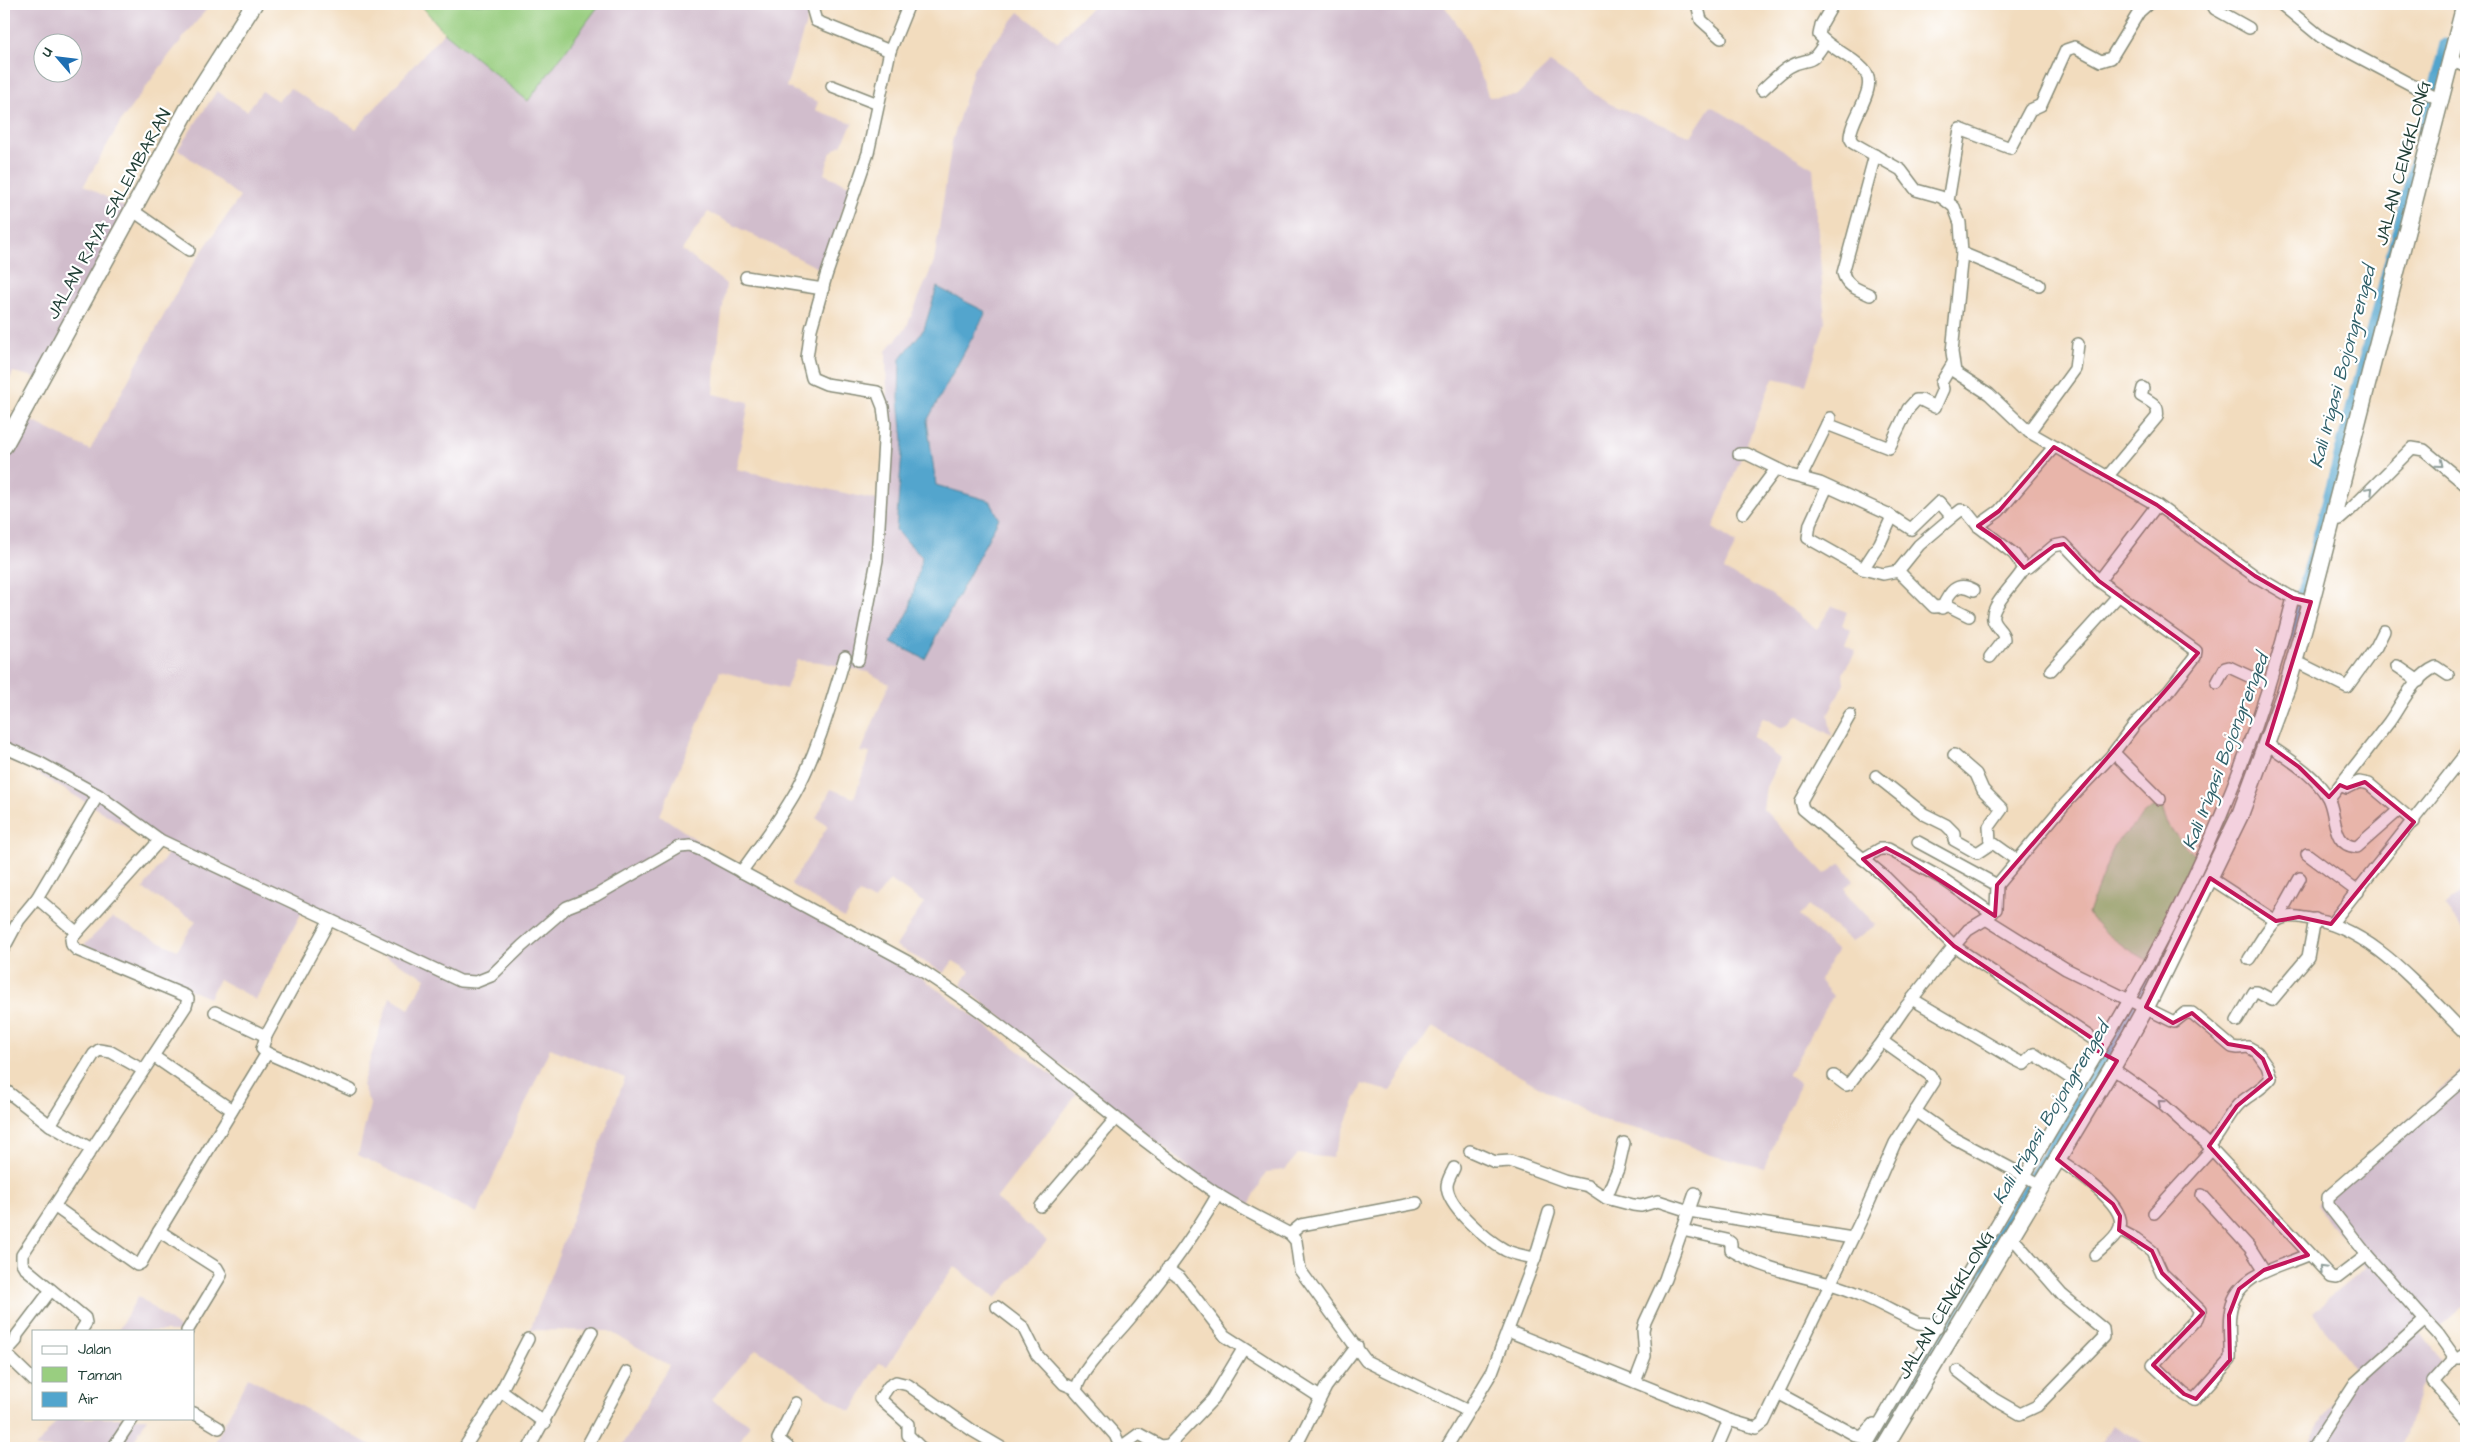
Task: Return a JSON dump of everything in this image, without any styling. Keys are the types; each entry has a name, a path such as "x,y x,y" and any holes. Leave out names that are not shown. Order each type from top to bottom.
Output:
{"main road":[{"name":"JALAN RAYA SALEMBARAN","path":"4,446 191,104 254,4"},
{"name":"JALAN CENGKLONG","path":"1884,1448 1938,1339 2011,1236 2032,1180 2057,1159 2107,1056 2210,878 2230,811 2250,760 2267,744 2295,660 2302,600 2333,520 2437,98 2450,61 2465,4"}],"street":[{"path":"812,4 816,21 890,52"},
{"path":"858,660 877,560 885,424 883,408 877,392 826,384 812,378 807,358 808,340 868,153 890,52 909,4"},
{"path":"1697,4 1701,20 1721,38"},
{"path":"1833,4 1819,31 1825,42 1857,64 1866,73 1868,90 1851,128 1850,138 1853,143 1901,170 1916,190 1948,201 1958,215 1962,253 1953,363 1955,372 1989,394 2029,432 2157,505 2255,576 2302,600 2270,682 2250,760"},
{"path":"1948,201 1960,129 2010,148 2030,110 2041,105 2066,50 2075,48 2101,60 2110,58 2139,12 2148,4"},
{"path":"2212,4 2215,9 2249,28"},
{"path":"2281,4 2321,37 2437,98"},
{"path":"1762,90 1789,67 1814,58 1825,42"},
{"path":"2450,61 2466,66"},
{"path":"832,86 878,104"},
{"path":"1870,295 1852,287 1846,281 1843,273 1875,155"},
{"path":"132,210 189,250"},
{"path":"1962,253 2039,285"},
{"path":"746,277 823,289"},
{"path":"2029,432 2075,369 2078,344"},
{"path":"1801,477 1829,420 1889,448 1908,409 1916,400 1935,407 1943,389 1941,382 1953,363"},
{"path":"2107,477 2157,417 2158,411 2155,404 2141,396 2143,388"},
{"path":"1978,526 1999,511 2054,447"},
{"path":"2333,520 2340,519 2349,512 2412,448 2424,450 2466,485"},
{"path":"1739,454 1748,454 1776,469 1862,500 1911,529 1939,502 1952,517"},
{"path":"1743,514 1776,469"},
{"path":"1827,487 1810,524 1808,538 1863,569 1883,574 1898,571 1920,545 1961,510 1966,511 1978,526 2000,541 2014,554 2024,568"},
{"path":"2099,581 2157,505"},
{"path":"1863,569 1880,543 1891,519 1888,514"},
{"path":"1834,1076 1849,1084 1954,946 1968,930 1989,916 1996,908 1997,885 2063,806 2114,753 2135,724 2169,691 2195,657 2196,651 2099,581 2064,544 2054,546 2028,567 2024,568 1993,614 1993,620 2004,636 2004,639 1990,657"},
{"path":"1898,571 1934,607 1942,608 1949,606 1969,616"},
{"path":"1942,608 1950,592 1956,587 1963,585 1974,590"},
{"path":"2052,670 2119,596"},
{"path":"2295,660 2347,687 2376,647 2384,630"},
{"path":"741,872 769,835 800,781 827,716 845,657"},
{"path":"2396,666 2419,681"},
{"path":"2217,683 2226,668 2233,667 2270,682 2286,686"},
{"path":"2329,799 2388,723 2410,689 2428,671 2436,667 2448,675"},
{"path":"1850,715 1800,804 1803,809 1885,877 1954,946 2107,1056 2159,1101 2210,1148 2308,1255 2331,1277 2337,1278 2367,1255"},
{"path":"2267,744 2299,767 2329,799 2340,840 2349,847 2357,847 2399,810"},
{"path":"4,747 98,795 160,840 460,981 476,982 491,976 522,946 567,908 594,896 680,847 691,846 939,982 1025,1045 1116,1118 1218,1194 1290,1234 1296,1241 1300,1270 1370,1364 1468,1411"},
{"path":"2114,753 2160,799"},
{"path":"2331,924 2414,822 2466,753"},
{"path":"1954,755 1976,774 1983,790 2002,809 1989,827 1988,834 1992,843 2018,861"},
{"path":"1876,776 1924,814 1946,825 1954,833 1954,840 1961,845 1977,853 1992,843"},
{"path":"2340,785 2347,788 2359,782 2365,782 2414,822"},
{"path":"4,948 19,920 37,898 98,795"},
{"path":"2137,1003 2194,872 2230,811"},
{"path":"82,1330 86,1323 85,1318 25,1268 21,1259 90,1148 186,1006 188,999 186,996 76,950 72,945 72,939 76,932 160,840"},
{"path":"1918,842 1997,885"},
{"path":"1863,859 1880,849 1888,849 1943,879 1989,916 2066,969 2173,1022 2185,1013 2192,1013 2232,1047 2248,1047 2257,1052 2271,1075 2269,1080 2237,1106 2227,1120 2221,1134 2154,1213"},
{"path":"2308,854 2358,892"},
{"path":"2210,878 2276,921"},
{"path":"2249,959 2276,921 2300,878"},
{"path":"37,898 76,932"},
{"path":"2276,921 2288,916 2315,919 2364,939 2389,958 2466,1034"},
{"path":"2237,1021 2254,992 2272,1000 2305,962 2310,952 2315,919"},
{"path":"329,921 266,1036 262,1049 267,1054 350,1090"},
{"path":"1912,999 2014,1060 2024,1064 2034,1054 2079,1084"},
{"path":"215,1012 266,1036"},
{"path":"1508,1331 1729,1420 1752,1428 1759,1427 1764,1422 1831,1284 1895,1143 1932,1087 1933,1078 1882,1041"},
{"path":"50,1125 94,1054 99,1050 112,1052 143,1070"},
{"path":"54,1206 136,1265 141,1263 158,1231 267,1054"},
{"path":"153,1056 232,1110"},
{"path":"1956,1312 2032,1180 2079,1084 2107,1056"},
{"path":"2453,1358 2438,1334 2367,1255 2328,1206 2328,1197 2466,1077"},
{"path":"4,1089 50,1125 90,1148"},
{"path":"1915,1111 1952,1137 2032,1180"},
{"path":"1041,1206 1116,1118"},
{"path":"1606,1198 1618,1169 1624,1143"},
{"path":"1470,1151 1495,1162 1510,1161 1565,1181 1588,1186 1606,1198 1641,1206 1658,1202 1689,1210 1852,1238"},
{"path":"2057,1159 2085,1177 2113,1204 2120,1216 2121,1224 2119,1230 2095,1255"},
{"path":"1454,1168 1447,1188 1459,1210 1479,1232 1497,1245 1516,1254 1535,1258"},
{"path":"1635,1382 1645,1356 1643,1330 1645,1322 1665,1279 1695,1193"},
{"path":"1076,1390 1083,1374 1132,1317 1209,1211 1218,1194"},
{"path":"2202,1195 2250,1248 2264,1270"},
{"path":"1290,1234 1301,1225 1417,1203"},
{"path":"1446,1448 1492,1372 1535,1258 1549,1212"},
{"path":"1682,1230 1725,1239 1731,1243 1731,1250 1748,1259 1788,1273 1831,1284 1918,1323 1930,1324 1938,1339 1885,1415 1865,1448"},
{"path":"2119,1230 2152,1250 2162,1273 2200,1310 2197,1318 2153,1365 2184,1394 2193,1399 2196,1399 2230,1360 2229,1315 2232,1299 2239,1290 2264,1270 2308,1255"},
{"path":"158,1231 221,1272 219,1279 188,1330"},
{"path":"1958,1371 1994,1399 2023,1414 2038,1406 2104,1338 2102,1328 2062,1295 2011,1236"},
{"path":"1167,1268 1180,1278 1225,1336 1320,1397"},
{"path":"32,1379 4,1354 16,1341 17,1335 51,1290"},
{"path":"997,1307 1023,1327 1037,1356 1064,1384 1076,1390 1115,1435 1121,1448 1139,1434 1161,1446 1169,1445 1212,1399 1243,1349"},
{"path":"2313,1448 2355,1383 2425,1320"},
{"path":"529,1448 545,1423 592,1332"},
{"path":"464,1448 501,1391 528,1339"},
{"path":"1295,1448 1320,1397 1336,1371 1357,1346"},
{"path":"2453,1358 2460,1358 2466,1354"},
{"path":"2453,1358 2433,1382 2466,1419"},
{"path":"586,1448 628,1372"},
{"path":"919,1448 908,1435 908,1424 880,1399 890,1386 896,1382 908,1385 973,1431 1002,1448"},
{"path":"501,1391 545,1423"},
{"path":"1778,1393 1859,1437 1870,1429 1878,1417 1885,1415"},
{"path":"789,1448 778,1439 796,1403"},
{"path":"195,1414 219,1428"},
{"path":"113,1448 133,1420"},
{"path":"1717,1448 1729,1420"}],"highlighted area":[{"path":"2054,447 2157,505 2255,576 2293,598 2311,602 2267,744 2299,767 2329,797 2340,785 2347,788 2365,782 2414,822 2331,924 2299,917 2276,921 2210,878 2146,1007 2173,1023 2192,1013 2228,1044 2251,1048 2263,1059 2271,1078 2237,1106 2209,1146 2308,1255 2264,1270 2239,1289 2229,1315 2230,1360 2196,1399 2184,1394 2153,1365 2203,1313 2162,1273 2152,1251 2119,1230 2120,1216 2113,1204 2057,1159 2117,1061 2098,1051 2102,1045 1954,946 1863,859 1886,848 1907,859 1995,916 1997,885 2198,653 2099,581 2064,544 2054,546 2024,568 2000,541 1978,526 1999,511"}],"shaded area":[{"path":"4,4 211,4 170,54 121,121 84,185 126,208 39,378 13,372 4,393"},
{"path":"600,4 703,4 710,7 711,4 792,4 809,13 786,87 818,102 815,110 853,123 841,145 831,152 824,174 851,186 822,270 708,212 682,250 726,284 713,394 749,402 736,469 881,501 887,400 886,351 906,328 934,262 952,142 974,67 1019,12 1058,42 1094,4 1443,4 1463,32 1489,97 1517,95 1550,63 1610,104 1691,136 1711,106 1813,168 1825,322 1806,385 1773,378 1713,528 1736,543 1724,570 1769,593 1817,629 1832,606 1847,612 1842,625 1851,630 1845,645 1856,651 1843,673 1844,683 1828,715 1832,736 1797,715 1788,725 1782,728 1763,717 1753,738 1780,759 1766,787 1763,809 1825,874 1841,863 1854,881 1845,887 1847,895 1876,925 1852,942 1809,906 1799,916 1837,951 1819,980 1833,996 1788,1075 1800,1084 1764,1168 1710,1155 1666,1136 1599,1120 1432,1027 1390,1091 1362,1084 1332,1158 1298,1154 1285,1170 1266,1172 1247,1209 1207,1182 961,985 970,971 953,961 944,973 896,946 924,903 890,880 874,901 859,893 844,918 791,884 828,826 816,818 831,789 854,798 870,753 861,752 889,684 868,672 820,662 797,660 786,689 720,671 660,815 783,899 913,971 1077,1094 996,1199 1047,1241 996,1298 954,1266 887,1366 879,1363 851,1412 756,1349 711,1400 750,1424 736,1448 621,1448 669,1365 609,1331 530,1330 625,1078 550,1048 477,1213 358,1155 370,1104 362,1085 390,997 409,1009 426,978 302,912 256,1000 219,979 209,998 84,945 112,918 177,950 196,921 143,889 169,852 37,773 4,758 4,464 30,420 90,450 187,273 240,197 178,149 217,91 247,111 262,91 278,101 290,88 356,129 444,32 528,100"},
{"path":"2466,887 2466,932 2444,906"},
{"path":"2466,1066 2466,1305 2437,1330 2418,1329 2441,1360 2421,1387 2401,1448 2305,1448 2355,1369 2312,1312 2366,1267 2316,1205"},
{"path":"138,1296 182,1330 119,1330"},
{"path":"248,1377 376,1448 212,1448"},
{"path":"57,1420 146,1420 130,1448 35,1448"},
{"path":"2113,1425 2153,1448 2099,1448"}],"green space":[{"path":"420,4 600,4 528,101 444,32"},
{"path":"2162,803 2165,818 2174,833 2197,857 2220,809 2233,815 2159,966 2110,936 2093,921 2088,913 2114,846 2144,814"}],"water":[{"path":"937,287 986,312 927,421 936,485 990,501 999,518 925,659 892,643 909,611 922,557 896,530 903,440 899,399 900,359 924,329"}],"waterway":[{"name":"Kali Irigasi Bojongrenged","path":"2285,647 2315,548 2446,44"},
{"name":"Kali Irigasi Bojongrenged","path":"1873,1448 2124,1024 2161,957 2175,924"}]}
